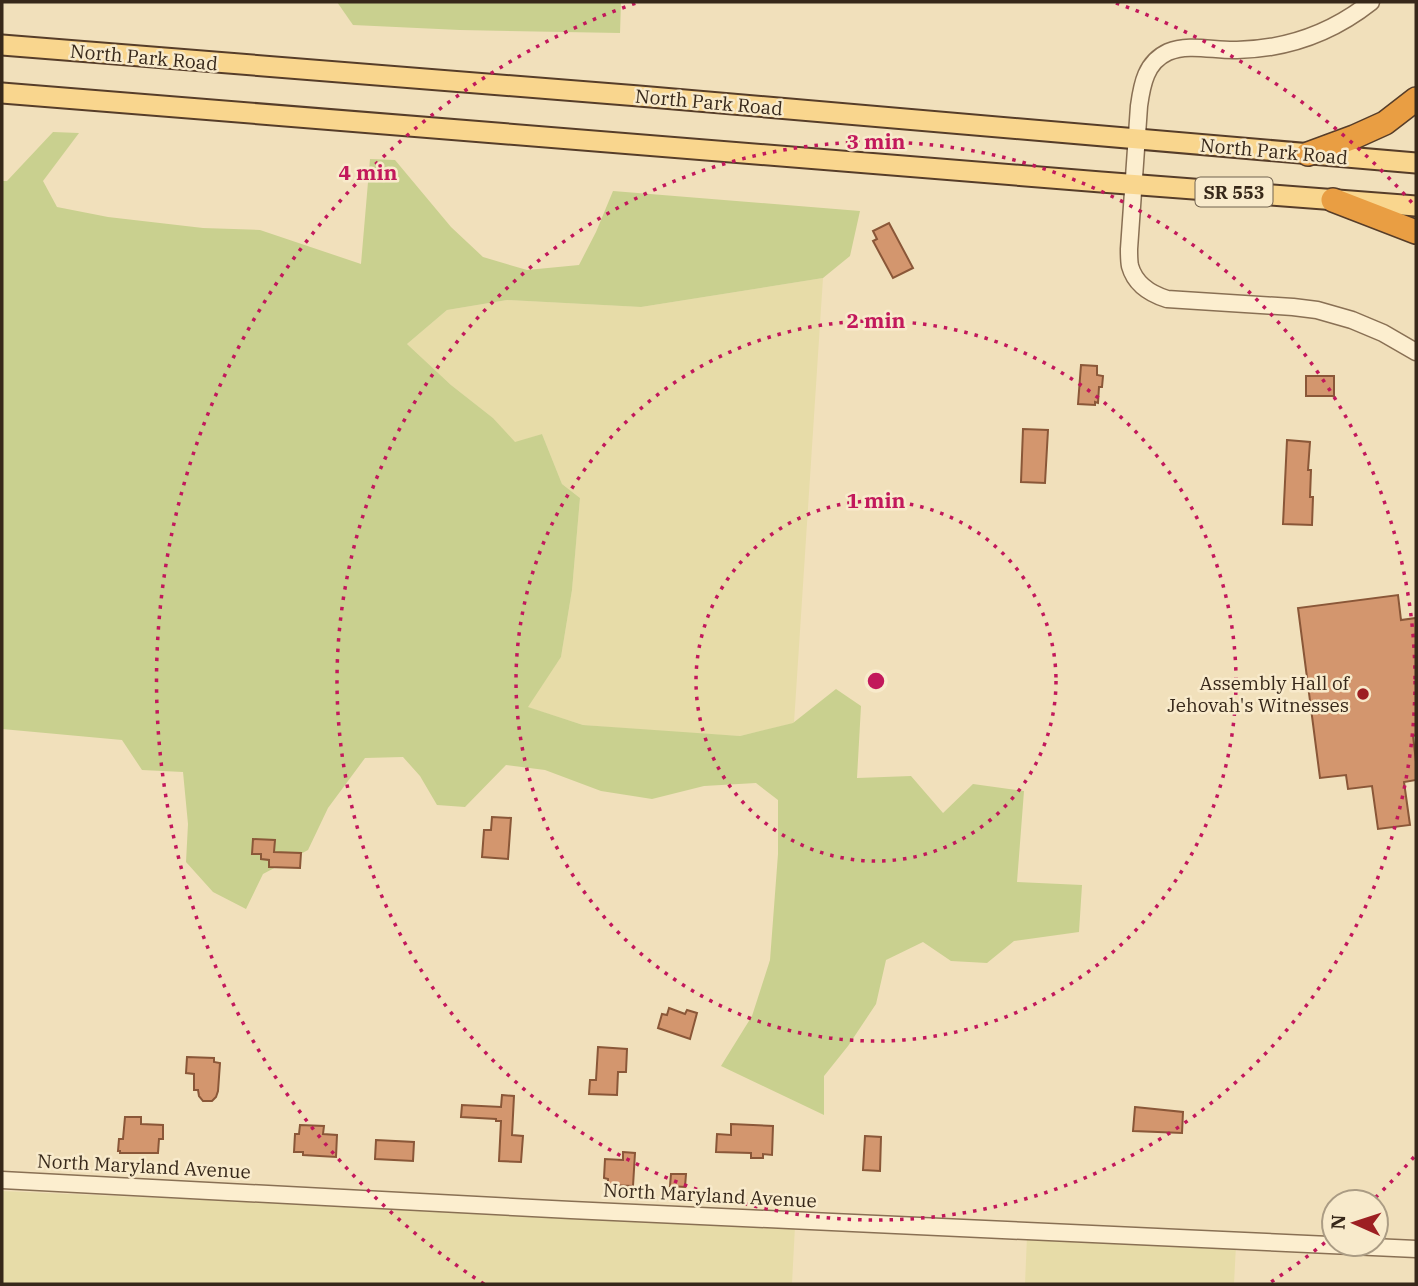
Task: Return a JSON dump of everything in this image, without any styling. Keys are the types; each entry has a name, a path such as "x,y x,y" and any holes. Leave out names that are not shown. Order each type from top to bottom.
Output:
{"highway":[{"path":"1308,154 1385,123 1416,99"},
{"path":"1333,200 1416,232"}],"main road":[{"name":"North Park Road","path":"2,45 639,96 1416,163"},
{"path":"2,93 1134,185"},
{"name":"SR 553","path":"1134,185 1416,206"}],"street":[{"path":"1371,2 1333,27 1305,39 1248,50 1184,48 1169,51 1156,59 1142,84 1129,249 1130,267 1139,282 1152,295 1167,299 1317,310 1383,333 1416,352"},
{"name":"North Maryland Avenue","path":"2,1180 584,1211 1416,1249"}],"shaded area":[{"path":"823,278 794,723 740,736 684,733 583,725 527,707 561,657 572,590 580,498 562,484 542,434 515,443 493,418 451,385 407,344 447,310 507,300 641,307"},
{"path":"2,1191 795,1226 792,1284 2,1284"},
{"path":"1027,1236 1236,1245 1234,1284 1025,1284"}],"green space":[{"path":"337,2 621,2 620,33 353,25"},
{"path":"53,132 79,133 43,181 57,207 108,217 203,228 260,230 361,264 370,159 395,160 451,227 483,257 527,270 579,265 613,191 860,211 850,256 823,278 641,307 507,300 447,310 407,344 451,385 493,418 515,442 542,434 562,484 580,498 572,590 561,657 528,707 583,725 740,736 793,723 836,689 861,706 857,778 911,776 943,813 973,784 1024,791 1017,882 1082,885 1079,932 1014,941 987,963 951,961 923,942 886,960 876,1004 824,1076 824,1115 721,1066 752,1016 770,960 778,854 778,800 756,783 704,786 652,799 601,791 545,770 506,765 465,807 437,805 420,776 403,757 365,758 328,808 308,850 263,874 246,909 213,892 186,862 188,824 183,772 142,770 122,740 2,729 2,181 7,181"}],"building":[{"path":"889,223 913,268 893,278 873,241 877,239 873,231"},
{"path":"1081,365 1097,366 1097,375 1103,376 1098,403 1095,402 1095,405 1078,404"},
{"path":"1306,376 1334,376 1334,396 1306,396"},
{"path":"1023,429 1048,430 1045,483 1021,482"},
{"path":"1287,440 1310,442 1308,470 1311,470 1310,497 1313,497 1312,525 1283,524"},
{"name":"Assembly Hall of Jehovah's Witnesses","path":"1398,595 1401,620 1416,618 1416,735 1413,736 1416,780 1404,782 1410,825 1378,829 1372,786 1348,789 1346,775 1320,778 1298,608"},
{"path":"492,817 511,818 508,859 482,857 484,830 491,830"},
{"path":"253,839 275,840 274,852 301,853 300,868 269,867 269,860 261,859 261,854 252,854"},
{"path":"669,1008 685,1014 687,1010 697,1013 690,1039 658,1028 662,1014 667,1015"},
{"path":"598,1047 627,1049 626,1072 618,1072 617,1095 589,1094 590,1080 596,1080"},
{"path":"187,1057 214,1058 214,1062 220,1063 218,1091 212,1101 203,1101 198,1090 194,1090 194,1074 186,1073"},
{"path":"502,1095 514,1096 512,1135 523,1136 521,1162 499,1161 501,1121 461,1117 462,1105 501,1107"},
{"path":"1135,1107 1183,1112 1182,1133 1133,1131"},
{"path":"125,1117 141,1117 141,1124 163,1125 163,1139 159,1139 158,1153 118,1151 119,1139 123,1139"},
{"path":"731,1124 773,1126 772,1155 763,1154 763,1158 751,1158 751,1153 716,1152 717,1134 731,1135"},
{"path":"300,1125 324,1126 323,1134 337,1135 336,1157 294,1152 295,1134 299,1134"},
{"path":"865,1136 881,1137 880,1171 863,1170"},
{"path":"376,1140 414,1142 413,1161 375,1159"},
{"path":"623,1152 635,1153 633,1186 608,1185 608,1179 604,1178 605,1159 623,1160"},
{"path":"671,1174 686,1174 685,1187 670,1186"}],"place":[{"name":"Assembly Hall of Jehovah's Witnesses","path":"1363,694"}]}
